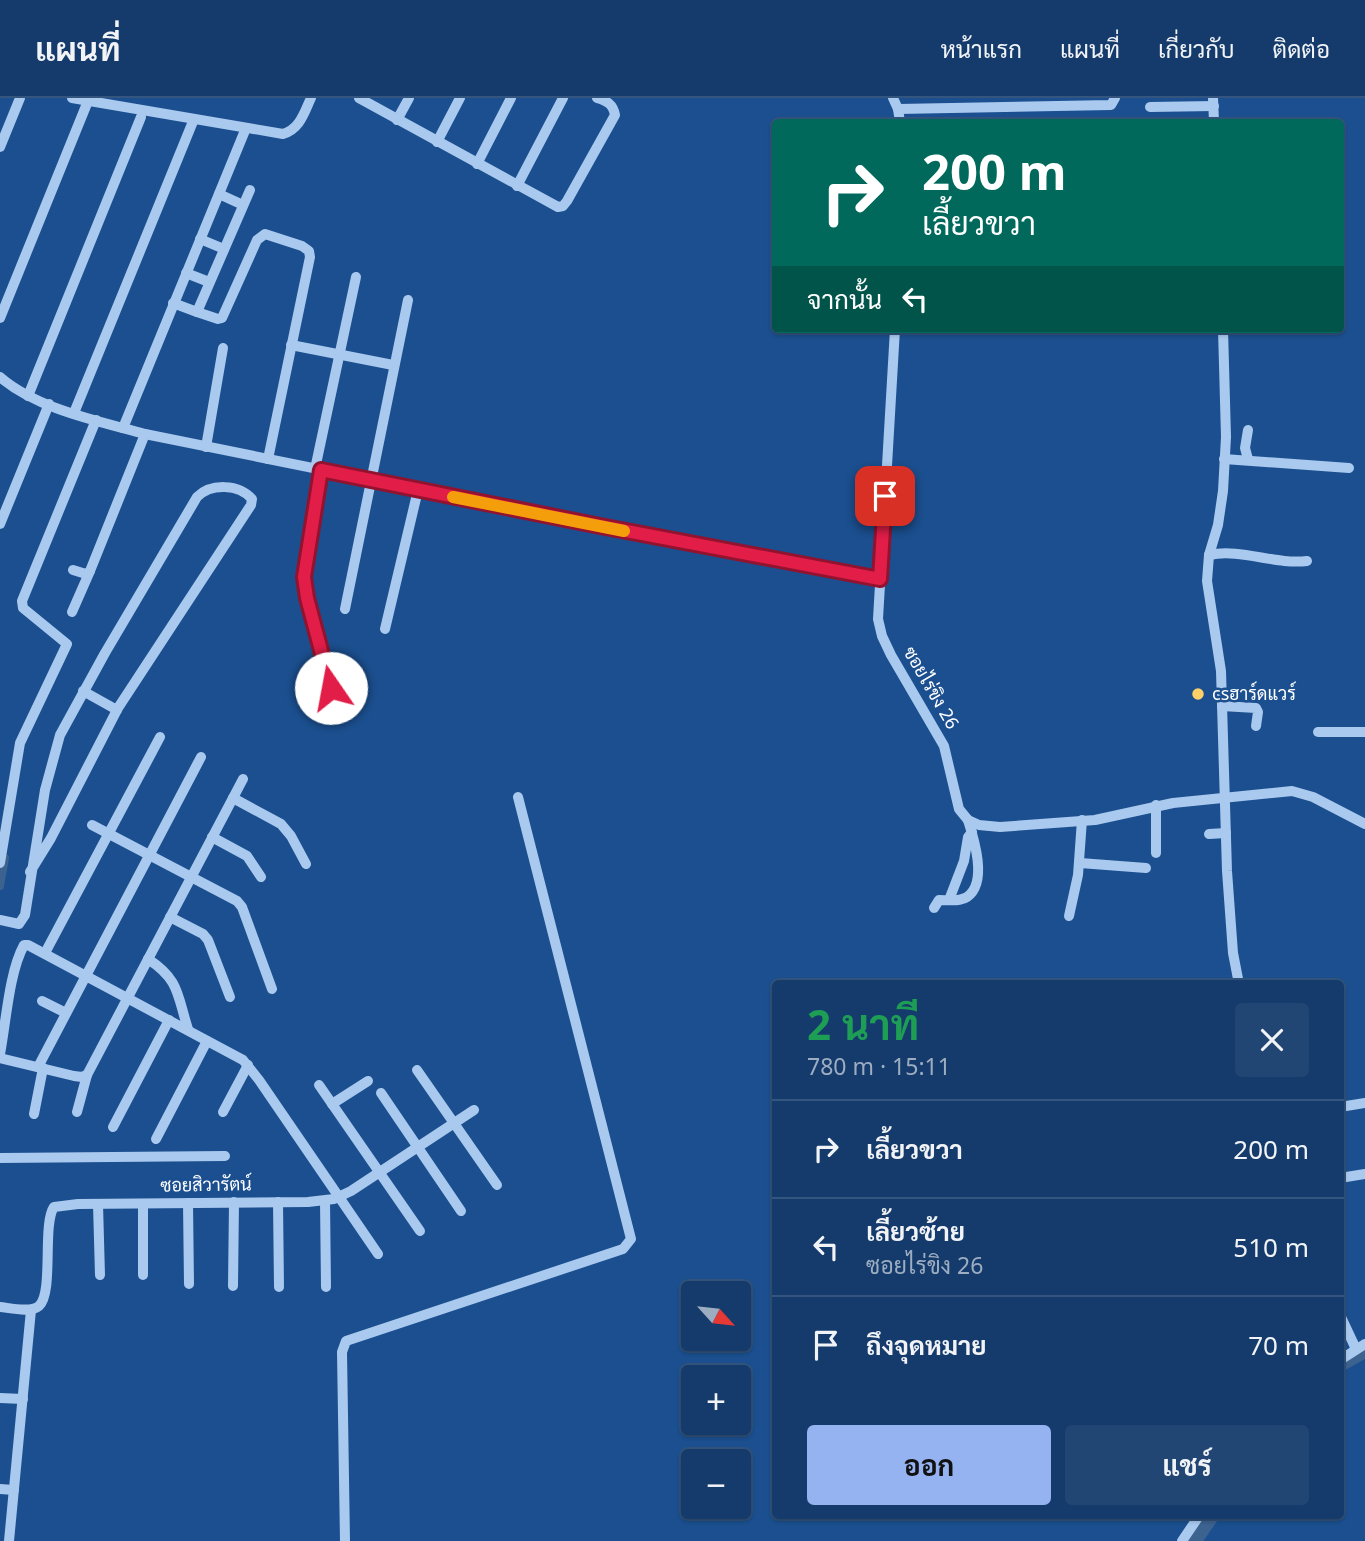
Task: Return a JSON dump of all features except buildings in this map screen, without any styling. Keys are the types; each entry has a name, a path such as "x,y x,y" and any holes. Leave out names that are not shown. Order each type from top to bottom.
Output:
{"street":[{"path":"0,147 20,98"},
{"path":"72,98 282,134 292,131 300,121 307,99"},
{"path":"359,98 558,207 563,206 615,115 614,108 608,102 597,98"},
{"path":"397,121 409,98"},
{"path":"437,142 460,98"},
{"path":"477,164 511,98"},
{"path":"517,186 563,98"},
{"path":"900,104 1056,102 1111,105 1115,98"},
{"path":"0,318 88,101"},
{"path":"1150,107 1213,102"},
{"path":"28,396 141,117"},
{"path":"74,413 194,119"},
{"path":"123,428 246,128"},
{"path":"197,312 250,190"},
{"path":"219,194 243,205"},
{"path":"173,303 218,319 222,318 261,235 302,246 309,251 310,257 268,459"},
{"path":"200,239 223,250"},
{"path":"186,273 209,282"},
{"path":"331,688 304,577 318,469 356,277"},
{"path":"345,608 369,480 408,300"},
{"name":"ซอยไร่ขิง 26","path":"895,333 878,619 882,636 944,746 958,809 970,826 977,846 978,861 973,889 968,896 949,900"},
{"path":"1223,333 1227,459 1216,554 1207,581 1229,707 1229,798 1226,833 1233,953 1238,980"},
{"path":"291,345 393,365"},
{"path":"206,447 223,348"},
{"path":"0,365 0,377 28,396 145,434 418,490 880,579"},
{"path":"0,524 49,404"},
{"path":"0,863 20,743 67,644 23,608 22,601 96,420"},
{"path":"1245,459 1248,430"},
{"path":"72,612 145,434"},
{"path":"1227,459 1349,468"},
{"path":"3,920 19,924 23,920 30,872 53,755 83,691 197,497 203,491 211,489 233,488 243,491 252,499 251,505 117,710 51,838 30,872"},
{"path":"385,629 418,490"},
{"path":"1216,554 1307,561"},
{"path":"73,570 86,574 90,572"},
{"path":"83,691 117,710"},
{"path":"1229,707 1256,708 1256,726"},
{"path":"1318,732 1365,732"},
{"path":"46,953 160,737"},
{"path":"34,1114 41,1068 66,1013 201,757"},
{"path":"77,1112 86,1075 243,779"},
{"path":"934,908 939,900 949,900 964,861 970,826 1000,827 1095,820 1194,799 1292,792 1313,797 1365,824"},
{"path":"345,1541 342,1352 346,1341 624,1249 631,1238 517,797"},
{"path":"233,798 281,824 291,835 306,864"},
{"path":"1156,805 1156,853"},
{"path":"1069,916 1080,863 1082,820"},
{"path":"92,825 237,901 242,907 272,989"},
{"path":"1209,834 1226,833"},
{"path":"212,837 247,856 261,877"},
{"path":"1080,863 1146,868"},
{"path":"170,917 203,934 208,940 230,997"},
{"path":"86,1075 82,1077 41,1068 0,1056 23,945 46,953 236,1055 248,1065 378,1254"},
{"path":"148,959 165,970 173,980 188,1029"},
{"path":"42,1000 66,1013"},
{"path":"113,1127 169,1020"},
{"path":"156,1139 207,1041"},
{"path":"223,1112 248,1065"},
{"path":"417,1070 497,1185"},
{"path":"332,1104 368,1081"},
{"path":"319,1085 420,1231"},
{"path":"381,1093 461,1211"},
{"path":"1344,1106 1365,1103"},
{"name":"ซอยสิวารัตน์","path":"31,1310 39,1306 43,1296 50,1210 60,1205 325,1201 338,1198 474,1110"},
{"path":"0,1158 225,1157"},
{"path":"1344,1177 1365,1174"},
{"path":"325,1201 326,1287"},
{"path":"233,1202 233,1286"},
{"path":"278,1202 279,1287"},
{"path":"188,1203 189,1284"},
{"path":"99,1204 100,1275"},
{"path":"142,1204 143,1275"},
{"path":"0,1307 31,1310 9,1541"},
{"path":"1344,1321 1361,1347 1344,1358"},
{"path":"0,1398 23,1399"},
{"path":"0,1489 14,1490"},
{"path":"1182,1541 1197,1519"}],"waterway":[{"path":"0,886 5,858"},
{"path":"1344,1363 1365,1351"},
{"path":"1195,1541 1210,1519"}],"slow traffic":[{"path":"453,497 624,531"}],"place":[{"name":"csฮาร์ดแวร์","path":"1198,694"}],"route":[{"path":"331,688 304,577 321,470 880,579 885,496"}]}
